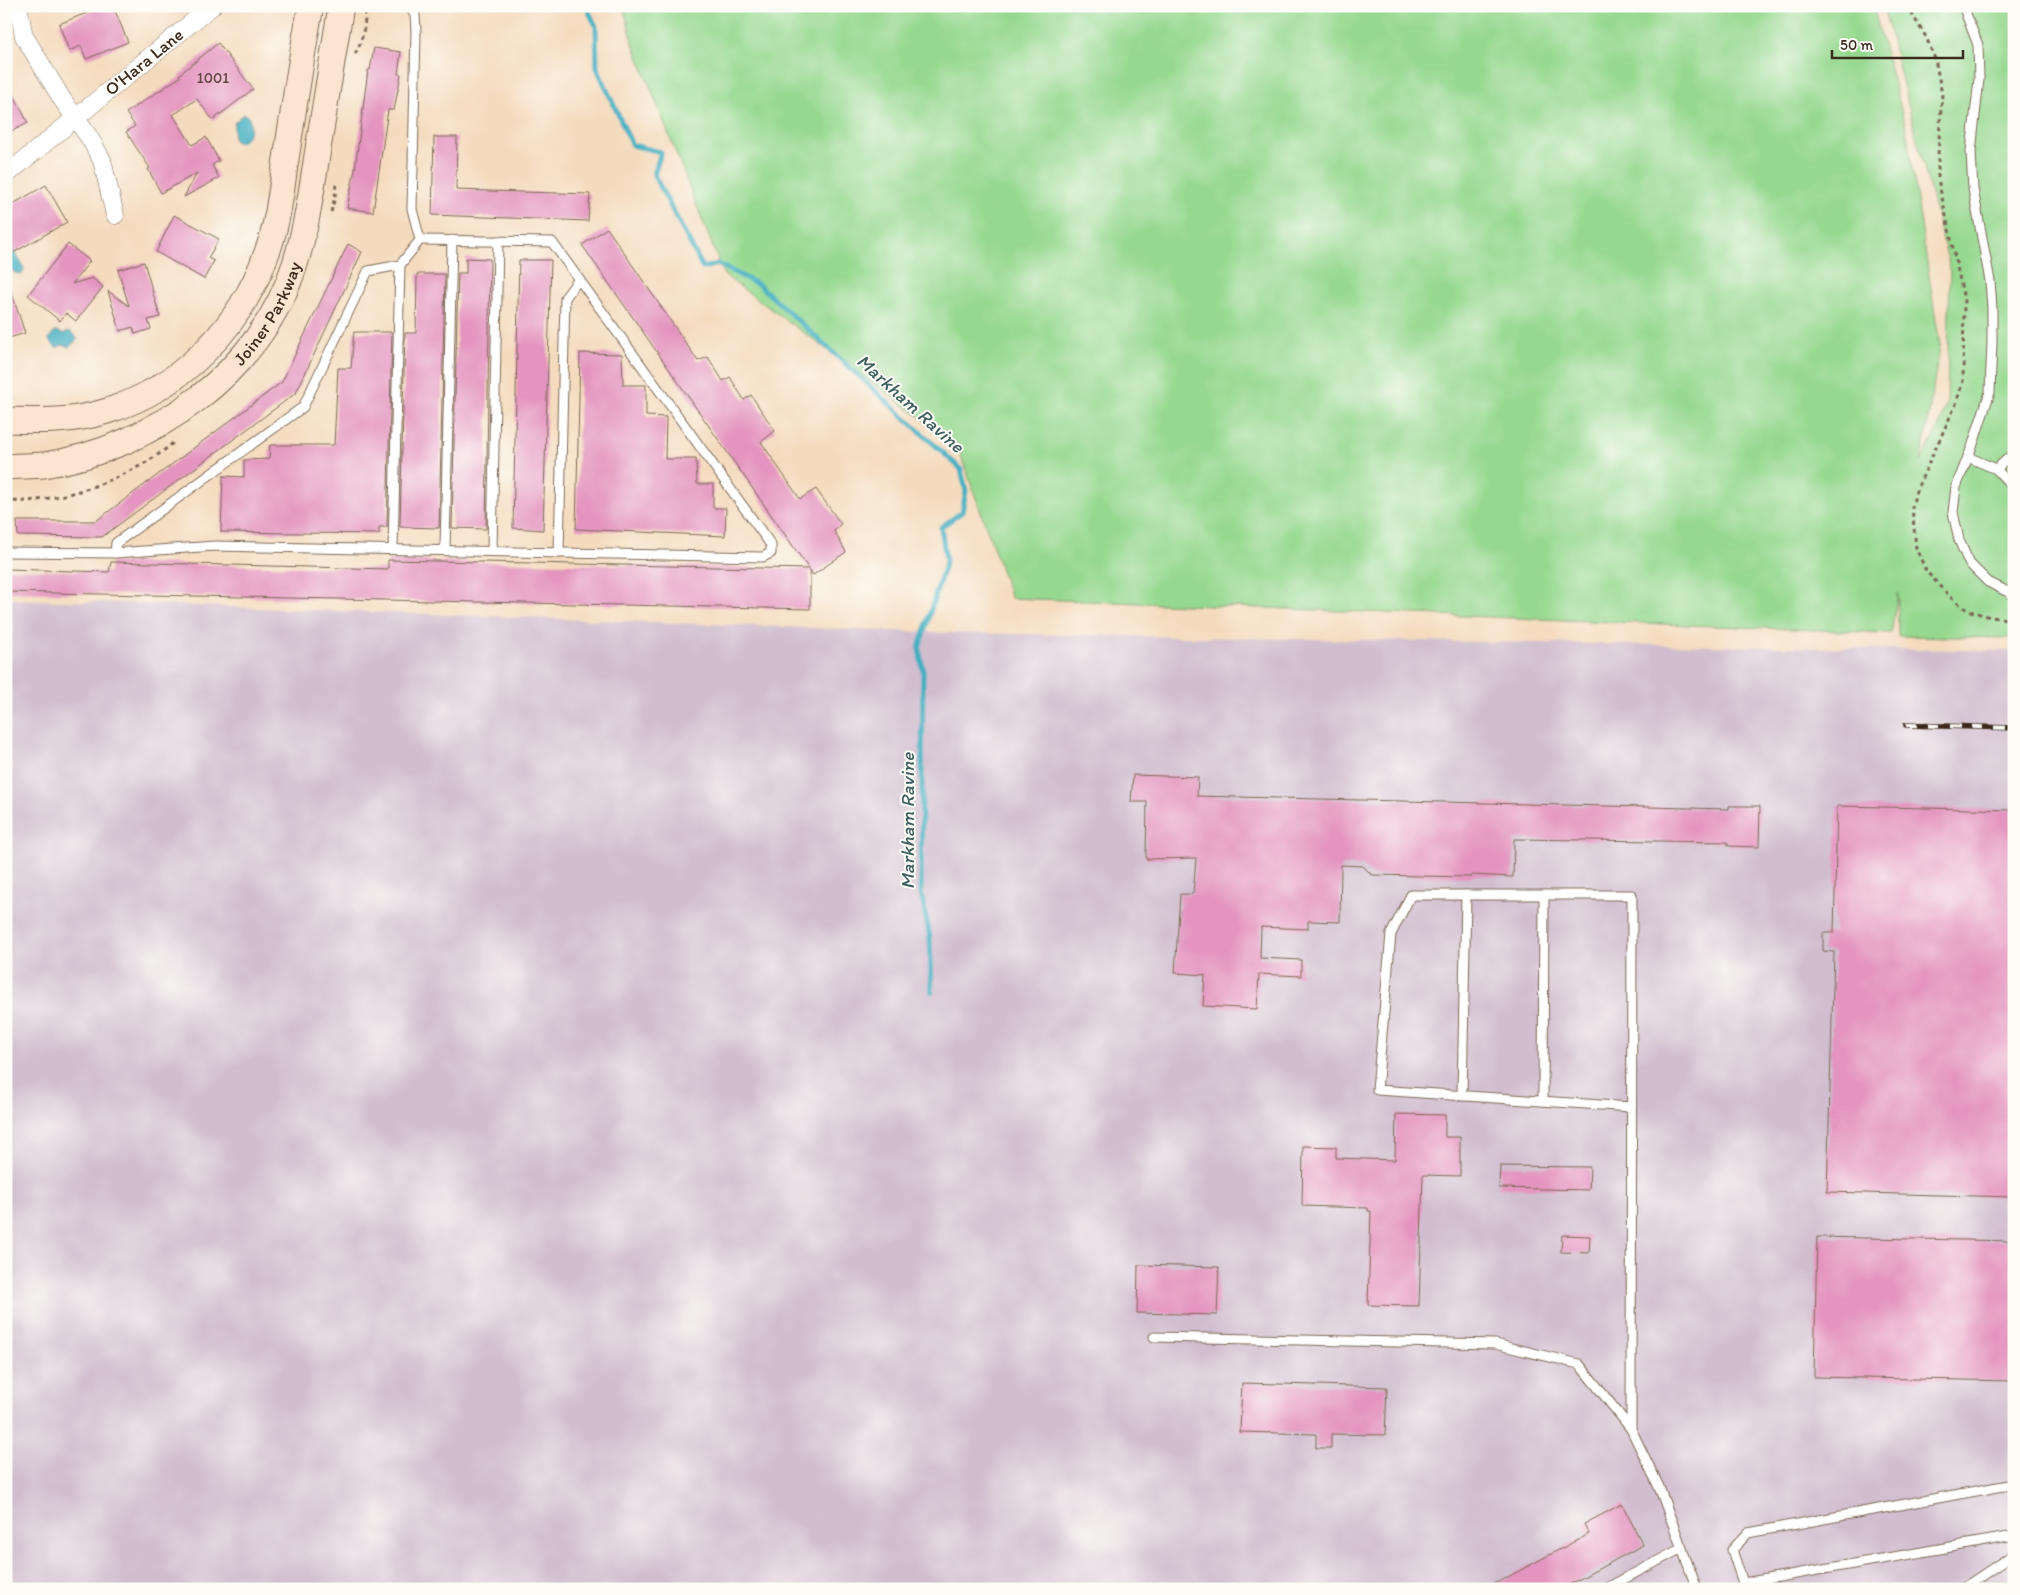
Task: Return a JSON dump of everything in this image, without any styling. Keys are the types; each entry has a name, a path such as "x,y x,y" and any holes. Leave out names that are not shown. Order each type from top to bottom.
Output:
{"street":[{"path":"18,6 24,36 102,160 115,215"},
{"name":"O'Hara Lane","path":"6,175 212,6"},
{"name":"Joiner Parkway","path":"6,420 44,422 73,419 107,411 144,395 173,379 197,359 229,325 249,294 267,255 279,204 311,6"},
{"name":"Joiner Parkway","path":"6,467 44,465 82,456 119,444 158,426 191,405 220,380 254,342 275,308 294,265 308,212 340,6"}],"lane":[{"path":"410,6 415,15 416,31 412,209 420,240"},
{"path":"1963,6 1978,46 1979,79 1971,152 1973,189 1990,281 1992,308 1990,392 1956,487 1953,512 1959,540 1969,562 1988,582 2014,595"},
{"path":"6,552 115,553 215,546 763,556 771,552 771,545 552,242 420,240"},
{"path":"393,549 400,265 420,240"},
{"path":"445,550 452,240"},
{"path":"492,551 498,241"},
{"path":"115,553 116,543 303,407 368,271 400,265"},
{"path":"559,552 565,298 579,279"},
{"path":"1996,469 2014,453"},
{"path":"1968,457 1996,469 2014,488"},
{"path":"1631,1107 1377,1090 1391,934 1411,895 1632,895 1631,1429"},
{"path":"1462,1096 1466,895"},
{"path":"1543,1101 1544,895"},
{"path":"1154,1337 1496,1344 1579,1364 1631,1429 1659,1488 1698,1589"},
{"path":"2014,1484 1748,1534 1732,1550 1744,1586 2014,1536"},
{"path":"1605,1589 1682,1548"},
{"path":"1962,1589 2014,1554"}],"path":[{"path":"355,53 359,47 365,25 366,6"},
{"path":"1907,6 1926,38 1935,59 1942,94 1938,179 1964,299 1963,381 1956,404 1916,491 1912,507 1916,548 1926,571 1949,596 1967,610 1990,617 2014,620"}],"shaded area":[{"path":"6,599 952,633 2014,651 2014,1589 6,1589"}],"green space":[{"path":"623,6 1873,6 1906,128 1940,346 1921,462 1941,421 1947,400 1950,268 1883,6 2014,6 2014,638 1898,636 1898,593 1891,633 1011,598 957,444 724,275 634,46"}],"water":[{"path":"243,114 248,116 250,128 248,136 238,143 233,139 234,123"},
{"path":"13,250 23,266 24,271 21,274 14,273 8,263 7,255"},
{"path":"58,331 62,334 70,331 77,340 69,347 62,345 56,348 49,338"}],"building":[{"path":"104,6 113,6 128,42 86,59 81,46 69,51 59,24"},
{"path":"218,43 253,89 213,120 197,99 173,115 192,145 206,137 219,161 212,165 219,178 184,197 197,173 161,193 148,169 150,168 126,132 135,126 126,113 180,77 179,75"},
{"path":"374,48 401,52 398,74 401,74 394,110 388,110 373,212 347,208 355,169 368,70 370,70"},
{"path":"6,79 28,123 6,134"},
{"path":"434,137 457,137 456,190 590,194 588,221 432,215"},
{"path":"46,185 67,222 6,257 6,208"},
{"path":"174,215 219,239 208,258 214,261 204,279 156,252"},
{"path":"607,228 698,361 708,357 723,381 730,377 744,400 751,395 775,431 761,442 800,499 816,489 841,524 834,531 846,552 813,575 810,570 810,609 6,592 6,569 109,572 111,562 388,569 388,560 809,569 582,245"},
{"path":"68,244 90,261 72,284 92,278 103,287 76,321 66,313 60,321 28,295"},
{"path":"348,244 362,252 296,393 102,537 18,536 17,521 96,521 282,382"},
{"path":"466,258 490,259 486,529 452,528 458,273 466,273"},
{"path":"519,260 551,260 543,530 513,528"},
{"path":"144,262 160,317 148,320 151,329 135,334 133,327 120,331 108,291 129,306 118,270"},
{"path":"417,274 445,274 439,528 400,527 405,333 416,333"},
{"path":"9,285 25,333 6,339 6,286"},
{"path":"354,332 392,332 387,527 379,527 379,534 221,532 223,476 244,477 244,460 269,459 270,445 334,445 338,368 351,368"},
{"path":"580,353 622,354 623,385 646,385 646,416 666,417 665,459 696,459 697,484 713,484 713,508 726,508 725,536 576,529"},
{"path":"1133,775 1198,777 1197,796 1729,809 1729,806 1760,806 1759,847 1728,846 1728,842 1514,839 1513,877 1372,875 1363,866 1341,865 1340,922 1308,921 1308,929 1261,927 1260,958 1301,960 1301,976 1259,974 1257,1009 1203,1006 1205,975 1175,973 1180,894 1193,894 1196,858 1146,859 1147,802 1131,802"},
{"path":"1837,806 2014,810 2014,1197 1827,1192 1834,952 1823,951 1823,933 1834,933"},
{"path":"1396,1114 1445,1115 1445,1137 1460,1137 1460,1176 1423,1175 1419,1306 1368,1305 1371,1211 1368,1211 1368,1208 1302,1206 1303,1146 1336,1147 1336,1158 1395,1160"},
{"path":"1500,1166 1590,1167 1589,1190 1499,1188"},
{"path":"1562,1235 1590,1236 1589,1253 1561,1252"},
{"path":"1817,1237 2014,1241 2014,1381 1814,1377"},
{"path":"1138,1265 1219,1267 1217,1315 1137,1313"},
{"path":"1242,1383 1387,1387 1385,1435 1331,1434 1331,1448 1316,1448 1316,1434 1240,1432"},
{"path":"1622,1504 1643,1545 1561,1589 1485,1589 1589,1534 1584,1524"}],"waterway":[{"name":"Markham Ravine","path":"586,6 596,26 597,68 632,145 661,152 654,175 703,268 718,264 759,285 961,469 966,491 962,512 941,527 946,561 919,648 923,671 921,893 930,937 932,992"}],"railway":[{"path":"1906,725 2014,728"}]}
